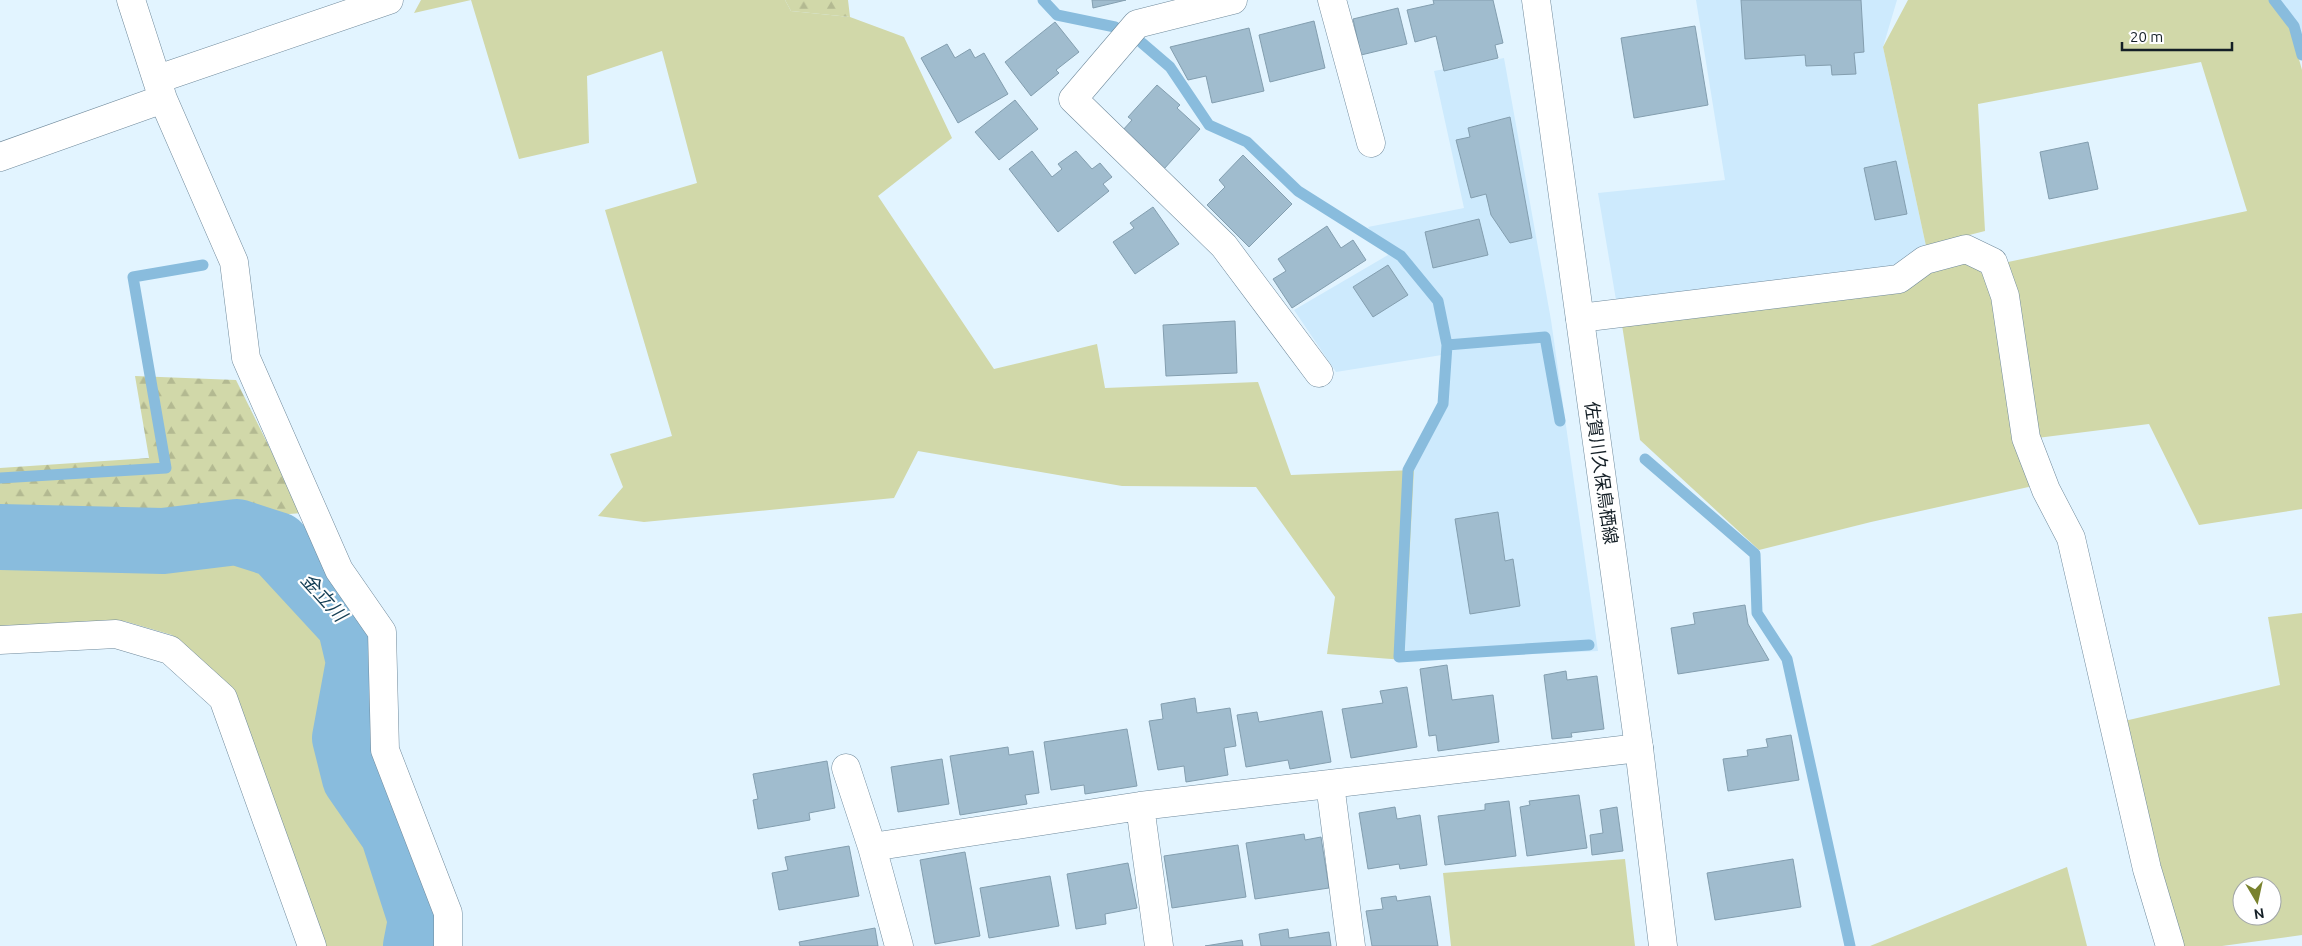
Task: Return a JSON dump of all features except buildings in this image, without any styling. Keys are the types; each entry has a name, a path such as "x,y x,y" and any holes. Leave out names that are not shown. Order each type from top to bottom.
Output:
{"street":[{"path":"131,0 161,89 234,262 246,358 339,570 382,632 385,750 448,913 448,946"},
{"path":"0,157 161,89 389,0"},
{"path":"1233,0 1137,24 1073,99 1224,246 1319,373"},
{"path":"1332,0 1371,143"},
{"name":"佐賀川久保鳥栖線","path":"1536,0 1639,748 1663,946"},
{"path":"1580,318 1899,279 1925,260 1966,249 1993,262 2005,296 2026,438 2046,490 2072,538 2147,869 2170,946"},
{"path":"0,640 116,634 170,650 223,698 312,946"},
{"path":"872,847 1140,806 1639,748"},
{"path":"846,768 872,847 899,946"},
{"path":"1330,784 1351,946"},
{"path":"1140,806 1159,946"}],"shaded area":[{"path":"1696,0 1897,0 1883,47 1926,246 1896,271 1617,306 1598,193 1725,180"},
{"path":"2279,0 2302,0 2302,41 2297,25"},
{"path":"1504,58 1551,320 1598,651 1404,660 1414,470 1447,407 1448,354 1336,372 1294,310 1388,255 1368,227 1464,208 1434,71"}],"green space":[{"path":"421,0 471,0 414,13"},
{"path":"471,0 785,0 791,11 850,17 904,37 952,138 878,196 994,369 1097,344 1105,388 1258,382 1291,475 1414,470 1404,660 1327,654 1335,597 1256,487 1122,486 918,451 894,498 644,522 598,516 623,487 610,454 672,436 605,210 697,183 662,51 587,76 589,143 519,159"},
{"path":"785,0 848,0 850,17 791,11"},
{"path":"1908,0 2269,0 2290,27 2302,70 2302,509 2199,525 2149,424 2037,438 2008,262 2247,211 2201,62 1978,104 1985,231 1926,246 1883,47"},
{"path":"1966,260 1989,279 2033,486 1871,522 1759,550 1640,440 1622,325"},
{"path":"135,376 236,380 302,513 134,526 0,504 0,468 149,458"},
{"path":"257,553 344,652 329,765 381,844 404,918 399,946 325,946 236,693 172,635 124,621 0,627 0,561"},
{"path":"2302,613 2302,935 2222,946 2179,946 2120,722 2280,685 2268,617"},
{"path":"1625,859 1635,946 1451,946 1443,873"},
{"path":"2067,867 2087,946 1870,946"}],"waterway":[{"path":"1043,0 1057,15 1115,27"},
{"path":"2274,0 2294,26 2302,55"},
{"path":"1142,43 1170,67 1209,125 1247,142 1298,191 1401,256 1438,301 1447,345 1443,404 1408,470 1399,657 1589,645"},
{"path":"0,478 166,468 133,277 203,265"},
{"path":"1447,345 1545,337 1560,421"},
{"path":"1645,459 1755,554 1757,613 1787,659 1850,946"},
{"name":"金立川","path":"0,537 163,541 237,532 277,545 350,624 359,662 345,738 355,778 393,833 421,920 416,946"}]}
